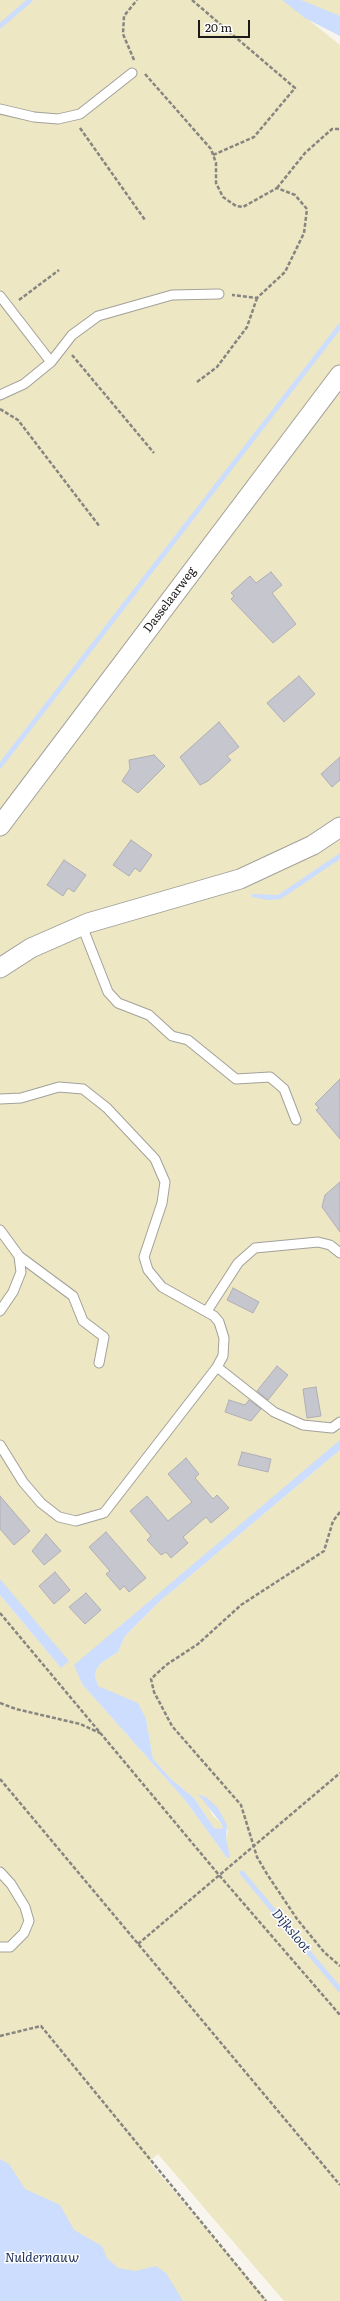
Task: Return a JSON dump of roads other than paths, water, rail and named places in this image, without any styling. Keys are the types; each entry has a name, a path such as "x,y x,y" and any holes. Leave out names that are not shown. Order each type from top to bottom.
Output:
{"street":[{"name":"Dasselaarweg","path":"0,826 340,375"},
{"path":"0,968 31,948 82,926 240,879 313,845 340,826"}],"lane":[{"path":"0,109 34,117 58,119 80,114 135,69"},
{"path":"0,395 24,384 51,362 72,335 98,316 172,295 219,294"},
{"path":"0,296 51,362"},
{"path":"82,926 108,992 118,1003 149,1015 172,1036 188,1040 236,1079 270,1077 284,1089 296,1120"},
{"path":"0,1099 21,1098 59,1087 83,1090 106,1108 155,1159 165,1182 162,1203 144,1257 148,1270 162,1287 207,1311 219,1322 224,1338 223,1356 218,1367 104,1513 96,1517 76,1521 59,1517 41,1503 23,1482 0,1444"},
{"path":"0,1230 19,1256 73,1296 83,1321 104,1337 100,1363"},
{"path":"207,1311 238,1263 255,1248 318,1242 330,1245 340,1253"},
{"path":"0,1311 13,1292 21,1272 19,1256"},
{"path":"218,1367 274,1412 303,1425 332,1428 340,1422"},
{"path":"0,1872 11,1884 25,1907 29,1921 24,1933 10,1947 0,1947"}],"water":[{"path":"282,0 301,0 340,16 340,36 305,18"},
{"path":"340,853 340,859 281,899 268,900 252,897 252,894 278,895"},
{"path":"340,1440 340,1450 159,1602 125,1636 118,1652 101,1663 96,1670 95,1676 98,1686 138,1703 146,1719 153,1759 172,1780 194,1798 214,1828 219,1829 223,1828 221,1823 198,1794 206,1797 218,1808 227,1825 226,1839 230,1857 227,1858 185,1800 82,1684 74,1665"},
{"path":"0,1579 69,1661 61,1668 0,1595"},
{"name":"Nuldernauw","path":"0,2159 9,2164 25,2189 60,2205 74,2230 102,2246 107,2258 118,2268 135,2271 156,2266 166,2273 183,2301 0,2301"}],"waterway":[{"path":"0,26 30,0"},
{"path":"0,766 340,326"},
{"name":"Dijksloot","path":"242,1873 340,1990"}]}
